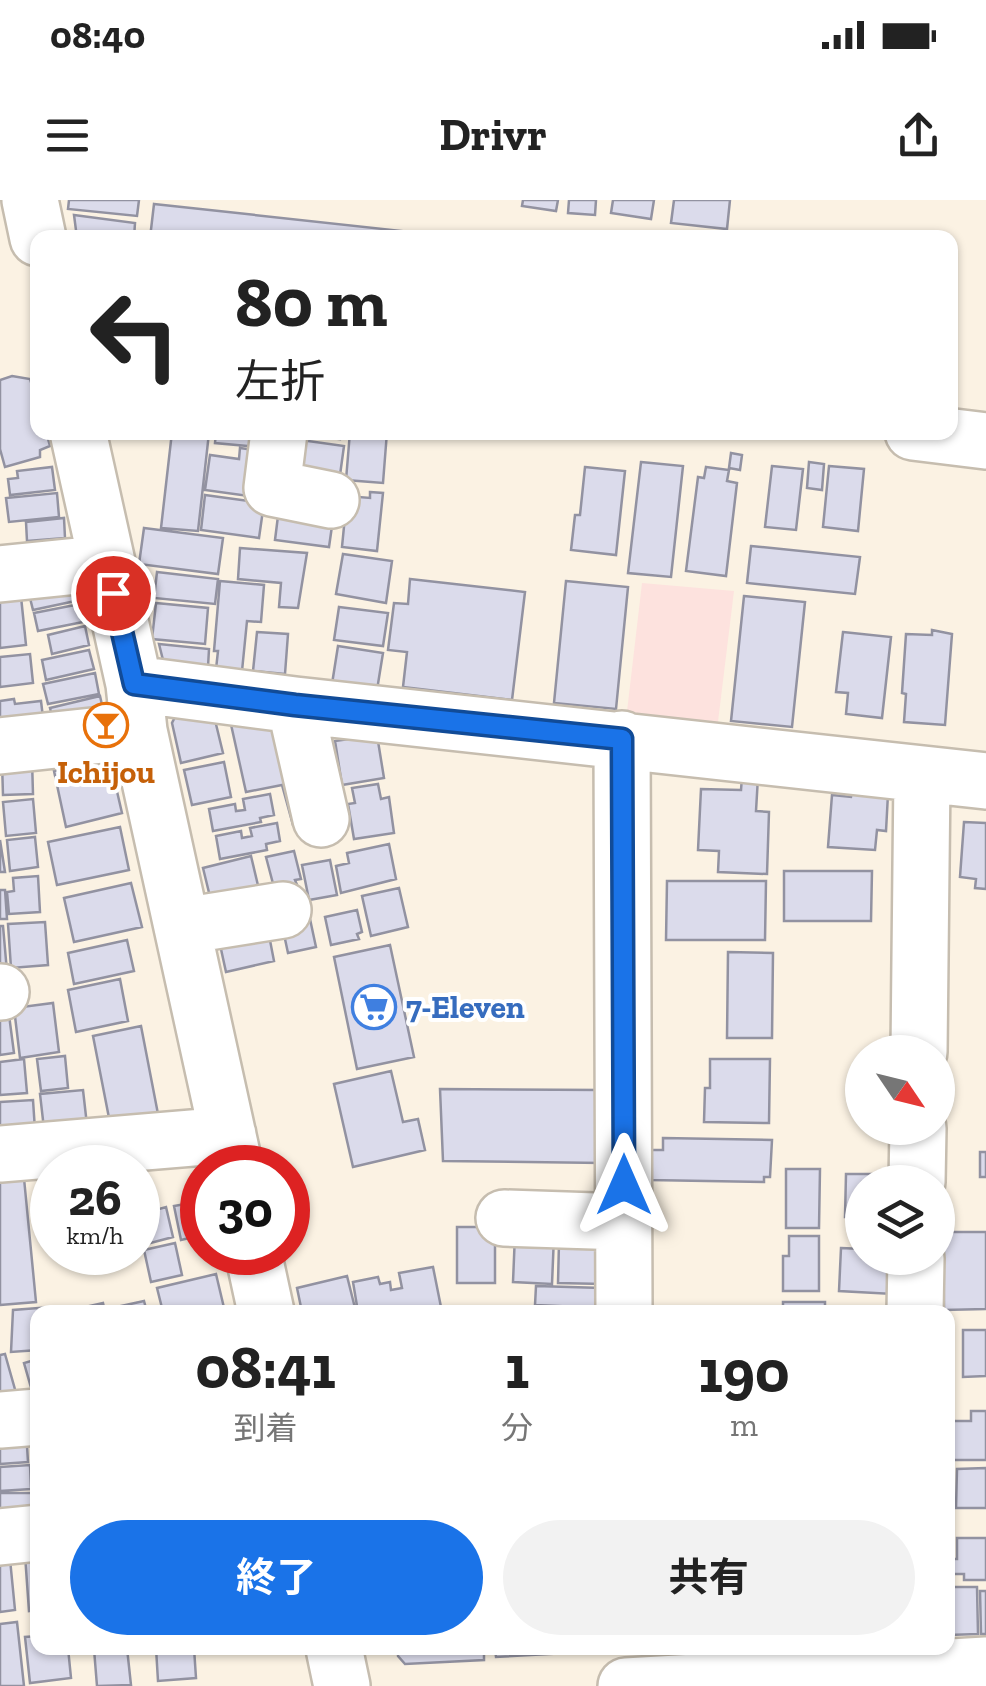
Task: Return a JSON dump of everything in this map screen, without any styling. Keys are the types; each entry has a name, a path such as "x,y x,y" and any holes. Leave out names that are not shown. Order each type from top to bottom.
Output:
{"street":[{"path":"30,200 36,230"},
{"path":"958,438 986,441"},
{"path":"80,440 231,1145"},
{"path":"279,440 272,488 331,500"},
{"path":"0,574 106,563"},
{"path":"295,705 322,819"},
{"path":"0,746 136,708 295,705 986,781"},
{"path":"622,739 624,1305"},
{"path":"919,1035 922,774"},
{"path":"183,926 283,910"},
{"path":"0,1154 180,1152"},
{"path":"504,1218 624,1222"},
{"path":"258,1275 264,1305"},
{"path":"916,1275 916,1305"},
{"path":"0,1420 30,1418"},
{"path":"0,1538 30,1534"},
{"path":"335,1655 342,1686"},
{"path":"625,1655 626,1686 986,1665"}],"shaded area":[{"path":"642,583 734,591 717,730 626,720"}],"building":[{"path":"69,200 139,200 137,216 68,209"},
{"path":"523,200 558,200 556,211 522,206"},
{"path":"569,200 596,200 595,215 568,213"},
{"path":"613,200 654,200 651,219 611,213"},
{"path":"674,200 730,200 727,229 671,223"},
{"path":"154,204 393,230 151,230"},
{"path":"74,215 135,223 135,230 76,230"},
{"path":"12,376 30,379 30,440 48,440 50,446 40,450 40,457 5,467 0,449 0,380"},
{"path":"171,440 208,440 198,531 161,528"},
{"path":"215,440 272,440 271,448 215,443"},
{"path":"301,440 344,446 340,475 297,470"},
{"path":"349,440 386,440 383,483 346,480"},
{"path":"240,448 269,452 263,498 205,490 210,455 239,459"},
{"path":"731,453 742,455 740,470 729,468"},
{"path":"641,462 683,466 671,577 628,573"},
{"path":"809,462 824,464 822,490 807,488"},
{"path":"772,466 803,469 796,530 765,527"},
{"path":"829,466 864,469 858,531 823,527"},
{"path":"52,467 55,490 10,495 8,479 18,478 17,471"},
{"path":"585,467 625,471 616,555 571,550 575,515 580,515"},
{"path":"706,467 729,470 727,481 737,483 726,576 686,571 698,477 704,478"},
{"path":"370,492 383,493 377,551 342,547 347,496 370,498"},
{"path":"57,493 59,517 9,522 6,498"},
{"path":"205,495 264,503 259,538 201,530"},
{"path":"334,512 329,547 275,540 278,516"},
{"path":"64,518 65,538 27,541 26,522"},
{"path":"144,528 223,538 218,574 139,564"},
{"path":"751,546 860,557 855,594 747,583"},
{"path":"240,548 307,553 298,608 279,607 281,583 238,579"},
{"path":"343,554 392,561 386,603 336,594"},
{"path":"157,572 218,579 215,604 154,598"},
{"path":"410,579 525,592 512,700 403,687 407,652 388,650 394,603 408,604"},
{"path":"75,580 80,600 33,610 28,590"},
{"path":"220,581 264,585 261,622 247,621 242,671 216,669"},
{"path":"566,581 628,587 616,709 554,703"},
{"path":"20,587 26,645 0,648 0,590"},
{"path":"744,596 805,602 792,727 731,721"},
{"path":"156,603 208,608 205,644 152,639"},
{"path":"80,604 83,622 38,631 34,613"},
{"path":"339,607 388,613 383,646 334,640"},
{"path":"85,626 89,645 52,654 48,635"},
{"path":"932,630 952,634 945,725 904,722 906,634 932,635"},
{"path":"257,632 288,634 285,674 253,671"},
{"path":"843,632 891,637 882,718 846,714 848,693 836,692"},
{"path":"159,644 209,649 208,667 164,664"},
{"path":"338,646 383,653 377,690 332,684"},
{"path":"89,650 94,669 46,680 42,660"},
{"path":"30,654 33,683 0,687 0,657"},
{"path":"95,673 99,694 48,704 43,684"},
{"path":"100,696 105,718 55,729 50,708"},
{"path":"14,699 15,704 41,701 44,726 0,731 0,701"},
{"path":"176,715 214,716 223,753 181,763 172,723"},
{"path":"230,720 291,728 311,822 293,825 282,785 246,792"},
{"path":"377,735 384,778 342,785 335,741"},
{"path":"106,744 122,813 66,827 54,771 65,769 62,755"},
{"path":"32,760 33,794 3,795 2,762"},
{"path":"224,762 231,797 192,805 184,770"},
{"path":"742,777 758,777 756,811 769,812 767,874 718,872 719,851 698,850 701,789 741,790"},
{"path":"378,784 381,799 389,797 394,833 354,839 348,804 355,803 352,788"},
{"path":"852,792 888,794 886,831 877,830 875,850 828,847 832,795 851,797"},
{"path":"270,794 274,815 260,818 261,822 213,831 209,809 235,804 236,811 245,810 243,799"},
{"path":"33,799 36,833 6,836 3,802"},
{"path":"964,822 986,823 986,889 975,888 976,879 960,877"},
{"path":"277,823 280,841 266,844 267,850 220,859 216,836 241,831 242,838 252,836 250,828"},
{"path":"120,827 129,870 57,885 48,842"},
{"path":"35,837 38,867 10,871 7,840"},
{"path":"0,840 5,872 0,872"},
{"path":"389,844 396,879 341,893 336,866 349,863 347,853"},
{"path":"294,851 301,879 276,895 266,857"},
{"path":"251,856 261,898 213,909 203,868"},
{"path":"330,860 337,895 309,900 302,865"},
{"path":"784,871 872,871 871,921 784,921"},
{"path":"38,876 40,912 9,914 7,892 14,891 13,878"},
{"path":"667,881 766,881 765,940 666,940"},
{"path":"131,883 142,927 74,942 64,898"},
{"path":"399,888 408,927 371,936 362,896"},
{"path":"0,890 5,890 7,919 0,919"},
{"path":"357,910 362,932 357,934 359,939 331,945 325,917"},
{"path":"310,919 316,947 288,953 282,925"},
{"path":"45,922 48,965 11,968 8,924"},
{"path":"3,926 7,972 0,972"},
{"path":"268,930 274,961 226,972 219,940"},
{"path":"127,940 134,971 74,984 68,953"},
{"name":"7-Eleven","path":"390,945 414,1057 357,1069 334,957"},
{"path":"728,952 773,953 772,1038 727,1038"},
{"path":"120,979 128,1021 76,1032 68,990"},
{"path":"53,1003 59,1052 20,1058 14,1008"},
{"path":"9,1015 14,1053 0,1055 0,1016"},
{"path":"141,1026 158,1114 110,1123 93,1036"},
{"path":"65,1056 68,1088 41,1091 37,1059"},
{"path":"24,1059 27,1093 0,1095 0,1062"},
{"path":"710,1059 770,1059 769,1123 704,1122"},
{"path":"391,1071 403,1122 418,1119 425,1150 353,1167 334,1084"},
{"path":"440,1089 602,1090 602,1163 443,1161"},
{"path":"83,1090 87,1125 44,1129 40,1094"},
{"path":"33,1100 35,1130 0,1133 0,1102"},
{"path":"663,1138 772,1140 770,1177 764,1177 764,1182 650,1180 650,1150 663,1150"},
{"path":"980,1152 986,1152 986,1177 980,1177"},
{"path":"23,1168 30,1275 33,1275 36,1302 0,1305 0,1170"},
{"path":"786,1169 820,1169 819,1228 786,1228"},
{"path":"180,1205 180,1235 174,1206"},
{"path":"166,1207 173,1237 160,1240 160,1209"},
{"path":"457,1227 495,1227 495,1283 457,1283"},
{"path":"955,1232 986,1232 986,1309 955,1310 955,1305 944,1305 944,1275 955,1275"},
{"path":"515,1234 554,1236 552,1284 513,1282"},
{"path":"789,1236 819,1236 819,1291 783,1291 783,1256 789,1256"},
{"path":"175,1243 182,1275 151,1282 149,1275 160,1275 160,1246"},
{"path":"559,1243 603,1248 603,1284 558,1283"},
{"path":"841,1248 845,1248 845,1275 894,1275 893,1294 839,1291"},
{"path":"433,1267 441,1305 357,1305 353,1282 378,1277 380,1284 390,1282 391,1290 402,1288 399,1273"},
{"path":"216,1275 223,1305 161,1305 157,1288"},
{"path":"347,1276 354,1305 301,1305 297,1288"},
{"path":"536,1286 602,1288 601,1305 535,1305"},
{"path":"783,1302 825,1302 825,1305"},
{"path":"30,1309 30,1351 11,1352 13,1310"},
{"path":"963,1330 986,1330 986,1376 963,1377"},
{"path":"5,1354 16,1393 0,1398 0,1355"},
{"path":"30,1361 30,1384 24,1363"},
{"path":"971,1411 986,1411 986,1460 955,1460 955,1421 971,1421"},
{"path":"26,1430 28,1462 0,1464 0,1432"},
{"path":"30,1465 30,1489 0,1491 0,1467"},
{"path":"986,1468 986,1508 956,1508 957,1469"},
{"path":"0,1493 30,1493 30,1517 0,1518"},
{"path":"957,1538 986,1538 986,1580 964,1580 964,1574 955,1574"},
{"path":"9,1549 15,1610 0,1612 0,1551"},
{"path":"25,1555 30,1555 29,1611"},
{"path":"955,1587 977,1587 978,1634 955,1635"},
{"path":"980,1591 986,1591 986,1634 981,1634"},
{"path":"17,1622 24,1686 0,1686 0,1624"},
{"path":"25,1637 30,1637 30,1655 69,1655 71,1678 30,1683"},
{"path":"94,1655 128,1655 131,1685 97,1686"},
{"path":"156,1655 194,1655 196,1678 158,1681"},
{"path":"484,1655 484,1660 405,1664 398,1656"}],"place":[{"name":"Ichijou","path":"106,725"},
{"name":"7-Eleven","path":"374,1007"}],"route":[{"path":"113,593 134,684 622,739 624,1185"}]}
